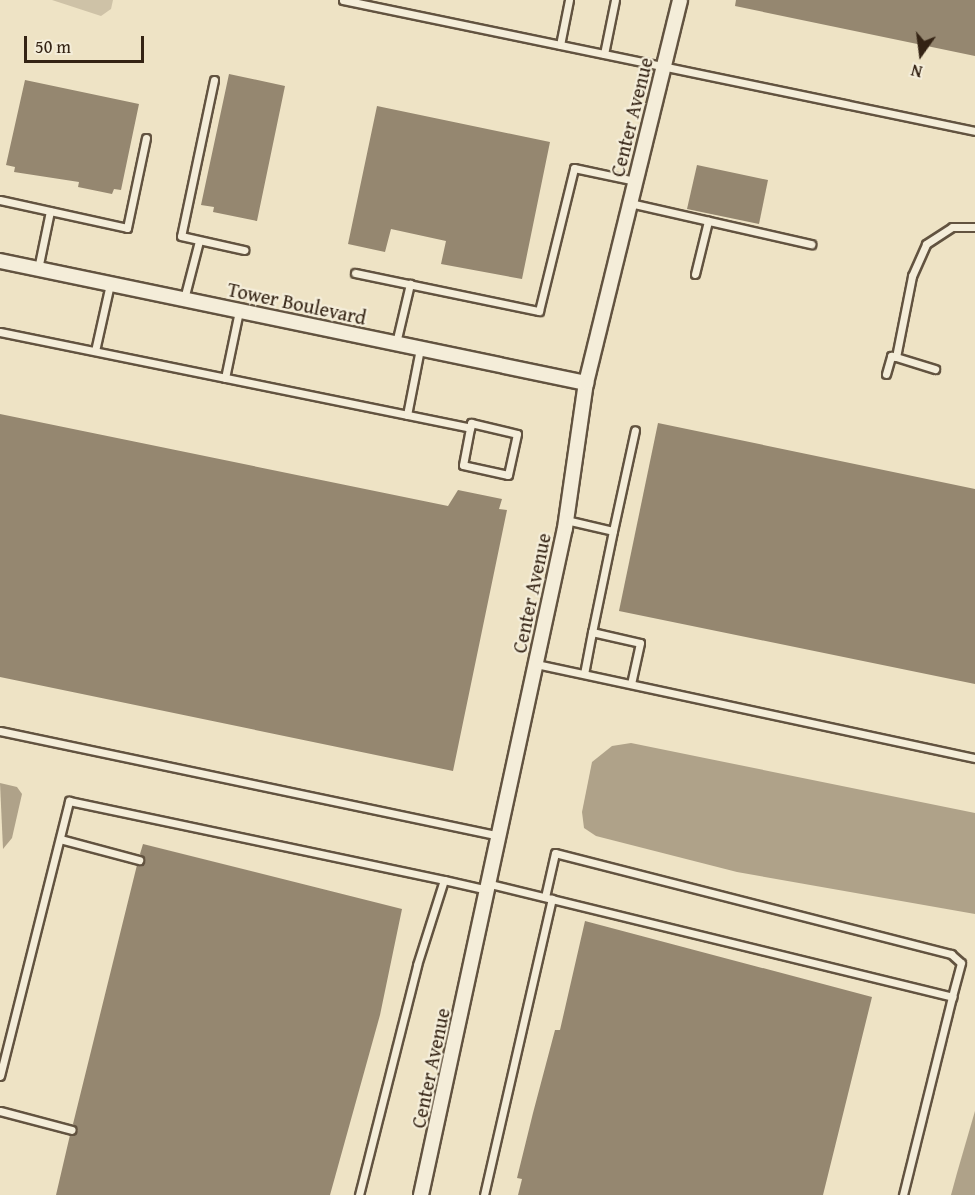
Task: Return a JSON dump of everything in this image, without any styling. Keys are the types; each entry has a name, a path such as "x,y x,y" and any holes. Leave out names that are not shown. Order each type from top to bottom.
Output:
{"street":[{"name":"Center Avenue","path":"421,1195 500,836 566,520 586,383 680,0"},
{"name":"Tower Boulevard","path":"0,261 586,383"}],"lane":[{"path":"343,0 975,131"},
{"path":"560,45 569,0"},
{"path":"604,54 615,0"},
{"path":"214,80 181,236 244,250"},
{"path":"0,200 127,228 146,138"},
{"path":"354,273 539,311 574,168 635,182"},
{"path":"630,203 811,244"},
{"path":"38,269 50,211"},
{"path":"695,274 708,221"},
{"path":"896,357 912,276 926,244 952,227 975,227"},
{"path":"184,299 199,241"},
{"path":"95,351 110,284"},
{"path":"396,343 410,284"},
{"path":"225,378 239,311"},
{"path":"0,332 470,428"},
{"path":"407,415 420,348"},
{"path":"886,374 891,356 935,369"},
{"path":"471,423 517,434 508,475 463,465 470,428 471,423"},
{"path":"584,674 635,430"},
{"path":"566,520 613,531"},
{"path":"592,632 640,643 631,684"},
{"path":"536,664 975,759"},
{"path":"0,731 500,836"},
{"path":"0,1076 69,801 444,880 549,898 952,997"},
{"path":"60,839 139,860"},
{"path":"484,1195 519,1056 549,898 555,853 951,954 961,963 903,1195"},
{"path":"359,1195 417,965 444,880"},
{"path":"0,1111 72,1130"}],"shaded area":[{"path":"52,0 113,0 111,9 101,16"},
{"path":"631,743 975,813 975,914 737,872 596,836 584,828 582,812 592,762 612,746"},
{"path":"0,783 17,787 22,794 12,838 3,849"},
{"path":"975,1111 975,1195 951,1195 957,1173"}],"building":[{"path":"736,0 975,0 975,56 735,6"},
{"path":"229,74 285,86 257,221 213,212 214,207 201,205"},
{"path":"25,80 139,104 121,190 114,189 112,194 78,187 79,182 14,172 15,167 6,165"},
{"path":"377,106 550,142 522,279 441,264 446,241 391,229 385,252 348,244"},
{"path":"697,165 768,180 759,224 687,209"},
{"path":"0,414 448,506 458,490 502,499 499,509 507,510 453,771 0,677"},
{"path":"658,423 975,489 975,684 619,611"},
{"path":"143,844 402,909 380,1015 330,1195 56,1195 70,1135 78,1131 73,1124 137,865 145,861 140,854"},
{"path":"585,921 872,997 823,1195 518,1195 522,1179 517,1178 555,1030 560,1030"}]}
